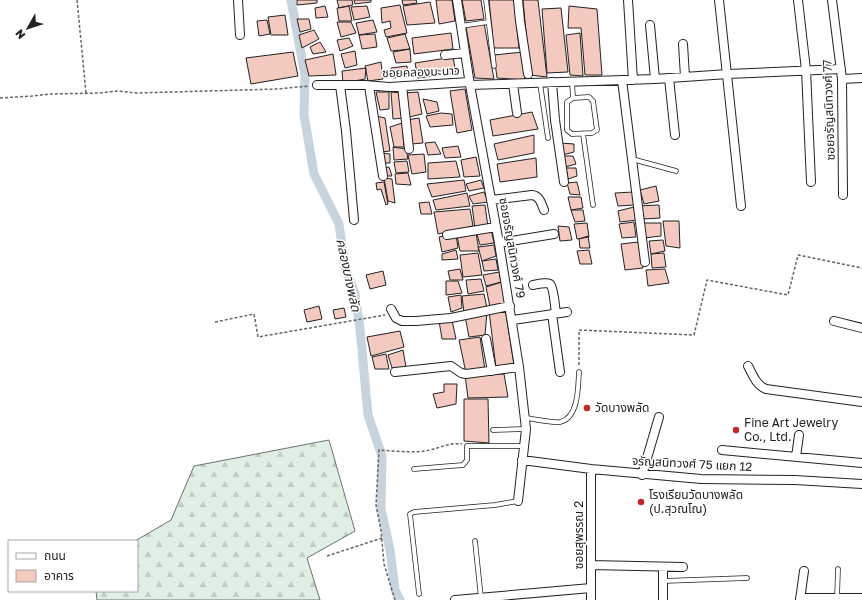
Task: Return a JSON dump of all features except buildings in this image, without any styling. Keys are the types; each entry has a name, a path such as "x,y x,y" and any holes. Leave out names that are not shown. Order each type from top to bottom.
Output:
{"street":[{"path":"238,0 240,35"},
{"name":"ซอยจรัญสนิทวงศ์ 79","path":"457,0 469,84 513,320 519,368 526,429 518,501"},
{"path":"518,0 528,74"},
{"path":"628,0 633,80"},
{"path":"719,0 741,206"},
{"path":"798,0 806,70 811,182"},
{"name":"ซอยจรัญสนิทวงศ์ 77","path":"832,0 842,79 843,195"},
{"path":"650,25 655,79"},
{"path":"683,44 685,77"},
{"path":"445,54 465,53"},
{"name":"ซอยคลองมะนาว","path":"314,86 513,84 633,80 841,68"},
{"path":"669,78 675,135"},
{"path":"842,79 862,78"},
{"path":"622,80 645,262"},
{"path":"552,82 555,120 564,182"},
{"path":"513,84 517,113"},
{"path":"340,85 346,131 354,220"},
{"path":"372,86 383,176"},
{"path":"402,86 409,149"},
{"path":"491,200 532,195 540,199 544,210"},
{"path":"447,235 496,227"},
{"path":"499,243 554,234"},
{"path":"533,285 547,283 550,284 552,288 560,372"},
{"path":"392,311 396,318 402,321 416,321 451,318 510,306"},
{"path":"513,320 567,312"},
{"path":"834,321 862,328"},
{"path":"486,339 492,371"},
{"path":"395,372 450,366 461,373 466,374 519,368"},
{"path":"748,366 760,387 766,389 862,402"},
{"path":"642,475 659,417"},
{"path":"796,458 799,435"},
{"path":"722,450 862,463"},
{"name":"จรัญสนิทวงศ์ 75 แยก 12","path":"522,460 642,475 701,479 795,480 862,484"},
{"name":"ซอยสุพรรณ 2","path":"591,469 591,600"},
{"path":"591,565 683,567"},
{"path":"663,567 663,600"},
{"path":"804,571 800,599 862,598"},
{"path":"455,600 551,596 591,588"}],"lane":[{"path":"486,0 494,66"},
{"path":"460,26 488,22"},
{"path":"572,82 573,98"},
{"path":"540,83 548,138"},
{"path":"589,97 593,101 597,130 592,133 583,134 572,134 567,130 567,102 573,98 589,97"},
{"path":"583,134 593,205"},
{"path":"632,158 676,171"},
{"path":"525,418 560,422 572,414 576,405 579,372"},
{"path":"493,430 526,429"},
{"path":"414,469 463,464 467,460 468,446 524,446"},
{"path":"419,594 410,514 414,512 494,505 518,501"},
{"path":"475,541 481,598"},
{"path":"837,598 838,569"},
{"path":"663,581 747,578"}],"path":[{"path":"77,0 86,93"},
{"path":"0,98 118,91 136,93 189,92 314,86"},
{"path":"579,372 579,330 694,335 707,280 788,295 798,255 862,268"},
{"path":"215,322 254,314 258,337 366,318 392,311"},
{"path":"395,600 384,564 382,538 376,506 379,450 425,451 447,444 468,446"},
{"path":"327,556 382,538"}],"green space":[{"path":"329,440 355,531 307,558 320,600 97,600 96,592 138,592 138,540 137,540 171,520 194,466"}],"waterway":[{"name":"คลองบางพลัด","path":"291,0 305,75 304,115 314,174 339,224 345,267 355,294 360,329 368,415 382,456 381,509 390,550 395,590 400,600"}],"place":[{"name":"วัดบางพลัด","path":"587,408"},
{"name":"Fine Art Jewelry Co., Ltd.","path":"736,430"},
{"name":"โรงเรียนวัดบางพลัด (ป.สุวณโณ)","path":"641,502"}]}
